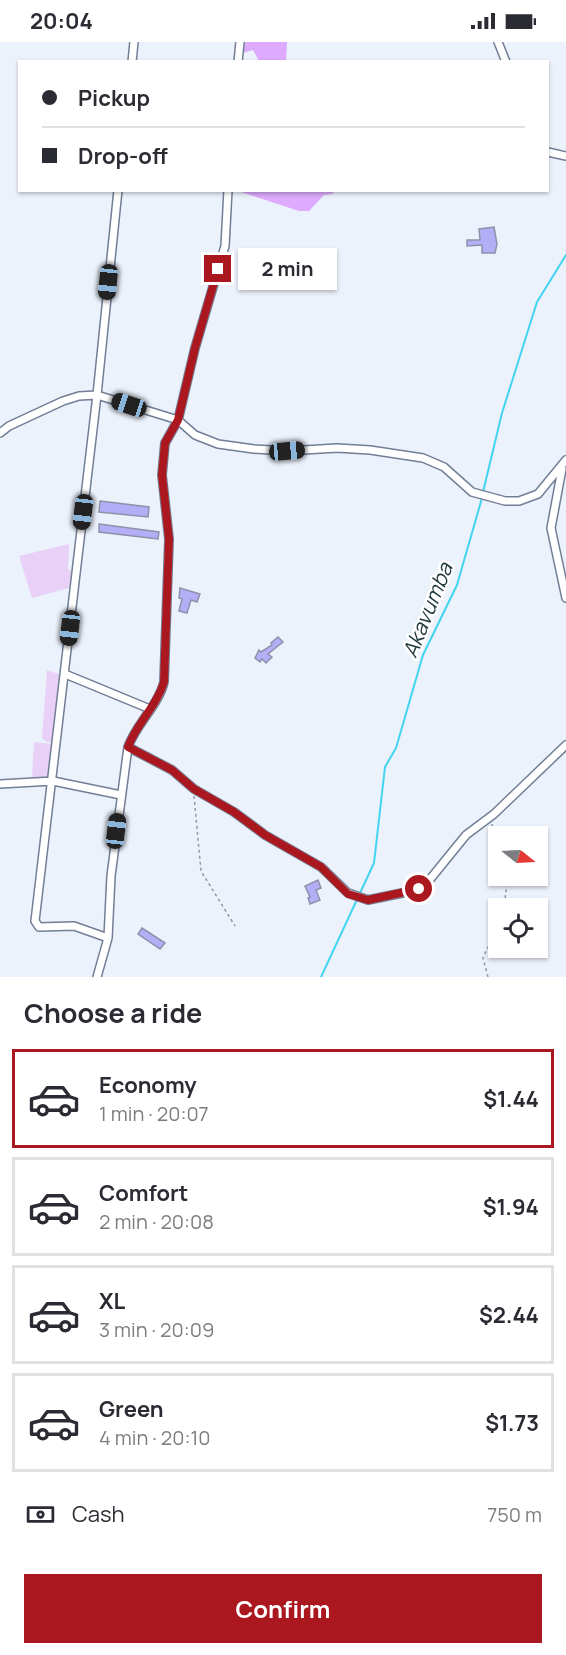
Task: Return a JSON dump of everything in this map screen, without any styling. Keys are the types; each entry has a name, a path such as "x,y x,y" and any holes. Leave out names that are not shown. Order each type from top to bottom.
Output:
{"street":[{"path":"132,60 134,42"},
{"path":"238,60 240,42"},
{"path":"498,42 505,60"},
{"path":"549,152 566,156"},
{"path":"108,938 74,926 43,928 36,923 97,395 118,192"},
{"path":"97,977 108,938 111,876 128,747 133,735 158,698 164,682 169,539 162,475 165,443 178,420 195,348 225,246 228,192"},
{"path":"0,433 9,426 63,401 80,396 97,395 178,420 195,435 232,446 287,451 344,448 423,458 444,467 472,492 500,501 519,501 534,496 564,463"},
{"path":"564,463 551,528 566,598"},
{"path":"65,674 150,709"},
{"path":"128,747 172,770 194,789 234,812 265,835 321,867 348,894 374,899 412,891 427,883 466,835 494,814 566,745"},
{"path":"0,784 53,781 121,795"}],"path":[{"path":"194,789 201,871 235,926"},
{"path":"493,819 493,826"},
{"path":"488,948 483,958 488,977"}],"shaded area":[{"path":"245,42 287,42 286,60 258,60 253,50 243,53"},
{"path":"241,192 334,192 324,195 309,211 299,211"},
{"path":"69,544 68,569 73,572 69,588 32,598 19,556"},
{"path":"47,670 61,675 53,742 47,742 42,738"},
{"path":"34,742 53,746 49,777 32,779"}],"building":[{"path":"494,227 497,244 495,253 482,253 482,245 467,246 467,240 480,240 479,229"},
{"path":"100,501 149,507 148,517 99,512"},
{"path":"99,524 159,532 158,539 99,532"},
{"path":"180,588 200,594 197,602 191,600 187,613 179,611 182,599 179,598"},
{"path":"278,637 283,642 268,654 272,657 266,663 262,659 260,662 255,658 259,650 261,652 272,645 271,643"},
{"path":"318,880 321,888 316,890 320,900 310,904 308,898 310,897 305,886"},
{"path":"142,928 165,943 160,949 138,934"}],"waterway":[{"name":"Akavumba","path":"483,492 502,413 537,302 566,255"},
{"name":"Akavumba","path":"321,977 374,863 385,767 396,748 423,655 457,585 482,498"}],"route":[{"path":"218,269 195,348 178,420 165,443 162,486 169,539 164,682 158,698 133,735 128,747 165,765 194,789 234,812 265,835 321,867 348,894 368,900 419,889"}]}
